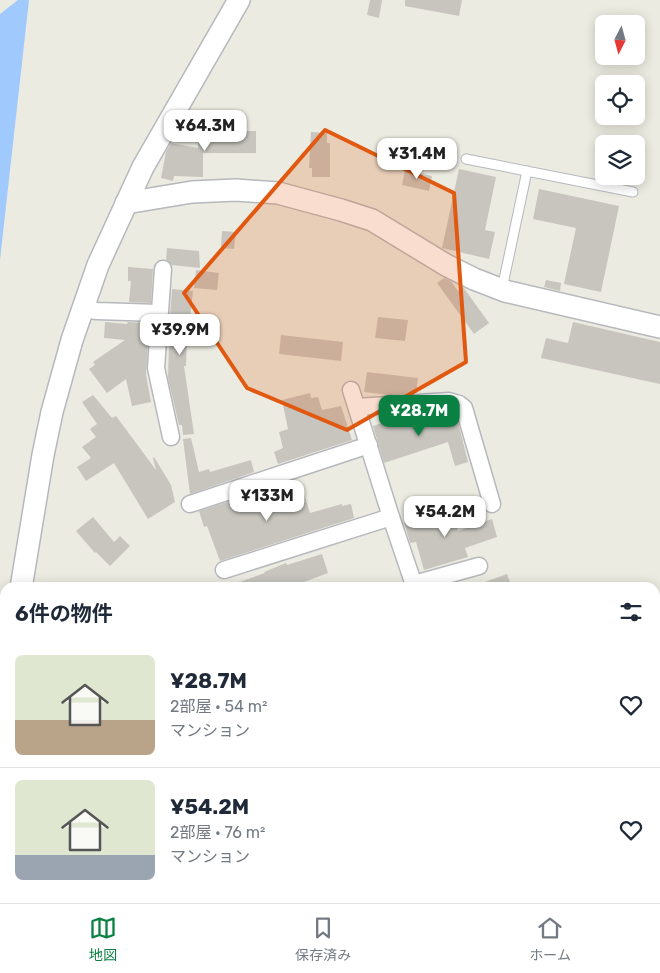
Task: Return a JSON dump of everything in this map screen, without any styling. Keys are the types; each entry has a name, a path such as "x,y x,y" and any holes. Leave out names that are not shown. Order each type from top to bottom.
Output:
{"street":[{"path":"22,582 52,412 72,340 98,265 143,167 239,0"},
{"path":"126,203 192,192 236,190 278,194 372,220 446,265 474,279 502,289 557,304 660,327"},
{"path":"163,269 156,368 171,437"},
{"path":"83,309 159,312"},
{"path":"351,390 413,582"},
{"path":"357,407 448,401 459,404 464,408 492,504"},
{"path":"190,504 369,445"},
{"path":"224,570 391,517"},
{"path":"427,582 479,566"}],"lane":[{"path":"466,159 633,192"},
{"path":"502,289 527,171"}],"highlighted area":[{"path":"325,130 454,193 466,362 347,430 247,388 184,293"}],"water":[{"path":"18,0 29,0 0,260 0,14"}],"building":[{"path":"370,0 382,0 379,18 367,15"},
{"path":"405,0 462,0 459,16 405,6"},
{"path":"198,131 256,131 256,153 203,153 203,177 174,176 173,181 161,178 166,152 171,143 198,148"},
{"path":"311,132 327,133 327,143 330,143 330,177 312,177 312,168 309,168"},
{"path":"401,148 414,151 410,169 397,167"},
{"path":"459,169 496,177 485,230 495,232 489,259 442,248"},
{"path":"405,170 432,176 429,191 402,185"},
{"path":"539,189 619,206 601,292 564,284 576,228 533,219"},
{"path":"222,231 236,232 234,249 221,248"},
{"path":"167,248 199,251 200,268 172,265 166,260"},
{"path":"128,267 153,269 151,303 129,302 131,281 128,281"},
{"path":"196,270 219,273 217,290 194,288"},
{"path":"444,278 451,281 458,291 463,287 489,323 474,334 437,283"},
{"path":"546,280 561,283 560,291 544,287"},
{"path":"172,289 193,291 187,337 186,366 184,366 194,434 183,435 182,425 179,425 168,378 168,344"},
{"path":"378,317 408,320 405,341 375,338"},
{"path":"105,322 149,323 146,375 151,402 132,406 126,379 107,393 89,369 95,365 93,362 125,340 104,338"},
{"path":"573,322 660,342 660,384 541,358 546,338 568,343"},
{"path":"281,335 343,342 341,361 279,354"},
{"path":"367,372 418,378 416,393 390,395 364,392"},
{"path":"310,393 311,398 318,397 322,410 341,406 352,440 278,464 274,452 283,448 279,432 288,429 282,400"},
{"path":"93,395 112,418 116,416 156,470 154,457 171,485 175,502 148,519 114,463 86,481 77,467 91,458 82,447 96,437 90,429 97,424 82,402"},
{"path":"434,412 438,424 457,418 468,462 455,466 448,442 384,463 373,426 408,414"},
{"path":"191,438 199,472 209,469 210,472 251,460 254,472 190,494 183,439"},
{"path":"301,485 310,513 342,504 342,506 351,504 354,518 220,561 207,526 204,527 199,511 230,501 234,511 256,502 255,498"},
{"path":"451,508 458,531 492,519 497,537 465,548 468,557 424,570 416,542 410,543 404,522"},
{"path":"93,517 114,542 120,536 130,546 110,566 95,553 76,531"},
{"path":"322,554 328,573 304,582 239,582 286,563 287,565"},
{"path":"507,574 510,582 485,582"}]}
